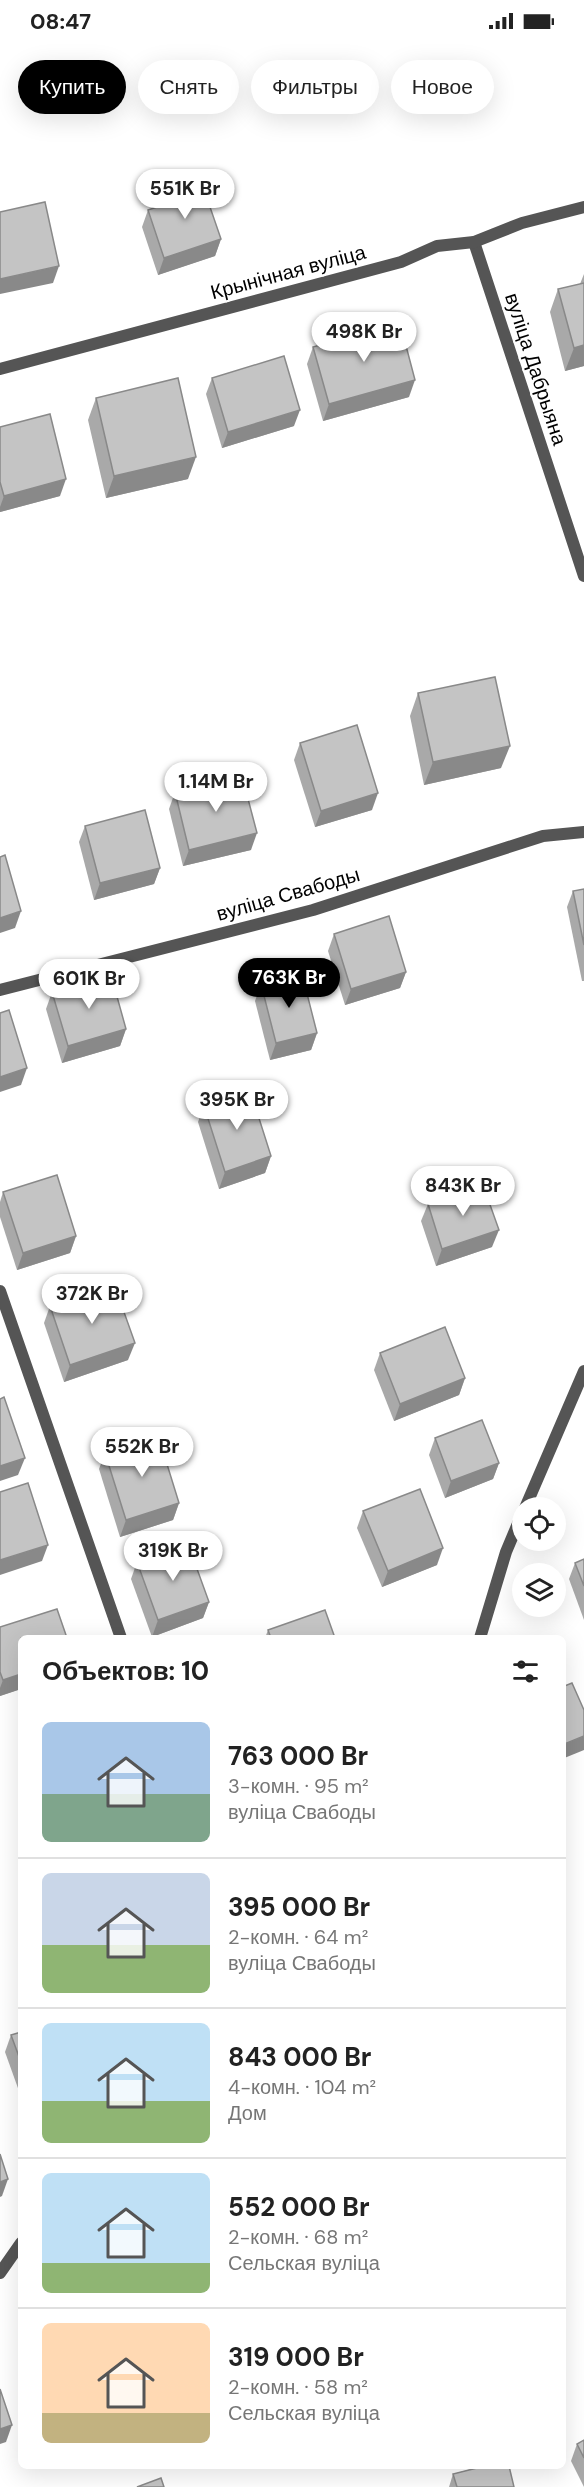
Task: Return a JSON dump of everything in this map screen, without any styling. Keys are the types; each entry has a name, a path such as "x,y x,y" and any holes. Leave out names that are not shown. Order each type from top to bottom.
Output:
{"street":[{"name":"Крынічная вуліца","path":"0,369 401,262 437,246 474,242 522,223 584,207"},
{"name":"вуліца Дабрыяна","path":"474,242 584,576"},
{"name":"вуліца Свабоды","path":"0,990 313,910 543,836 584,832"},
{"path":"0,1291 120,1635"},
{"path":"530,1497 584,1371"},
{"path":"481,1635 512,1538"},
{"path":"0,2273 18,2247"}],"building":[{"path":"199,175 221,239 164,258 148,210 181,199 176,183"},
{"path":"45,202 59,266 0,279 0,212"},
{"path":"584,283 584,345 574,348 558,289"},
{"path":"400,323 415,380 329,404 313,347"},
{"path":"284,356 300,410 228,432 212,378"},
{"path":"178,378 196,457 114,476 96,398"},
{"path":"50,414 66,479 4,496 0,482 0,427"},
{"path":"495,677 510,746 433,762 418,693"},
{"path":"357,725 378,793 321,811 300,743"},
{"path":"242,776 257,833 189,850 175,792"},
{"path":"145,810 160,868 100,883 85,826"},
{"path":"5,855 21,911 0,918 0,857"},
{"path":"584,889 584,945 573,891"},
{"path":"389,916 406,972 351,989 334,934"},
{"path":"302,974 317,1033 276,1043 261,984"},
{"path":"111,975 126,1029 68,1046 52,992"},
{"path":"9,1010 27,1068 0,1077 0,1013"},
{"path":"250,1090 271,1156 225,1172 204,1106"},
{"path":"57,1175 76,1236 23,1253 3,1192"},
{"path":"483,1185 499,1230 442,1249 428,1204"},
{"path":"114,1284 135,1343 70,1365 50,1306"},
{"path":"445,1327 465,1378 400,1404 380,1353"},
{"path":"4,1397 25,1458 0,1466 0,1399"},
{"path":"482,1420 499,1463 451,1481 435,1438"},
{"path":"158,1435 179,1503 126,1520 105,1453"},
{"path":"28,1483 48,1545 0,1560 0,1492"},
{"path":"420,1489 443,1548 388,1571 363,1511"},
{"path":"188,1544 209,1602 158,1620 137,1562"},
{"path":"584,1559 584,1586 575,1563"},
{"path":"57,1609 66,1635 18,1635 18,1675 3,1680 0,1672 0,1627"},
{"path":"325,1610 334,1635 270,1635 268,1630"},
{"path":"572,1683 584,1710 584,1736 566,1743 566,1685"},
{"path":"18,2033 18,2054 11,2035"},
{"path":"0,2154 8,2179 0,2182"},
{"path":"0,2389 12,2425 0,2429"},
{"path":"584,2440 584,2458 577,2444"},
{"path":"473,2469 510,2469 514,2487 457,2487 453,2474"},
{"path":"161,2478 164,2487 137,2487"}]}
